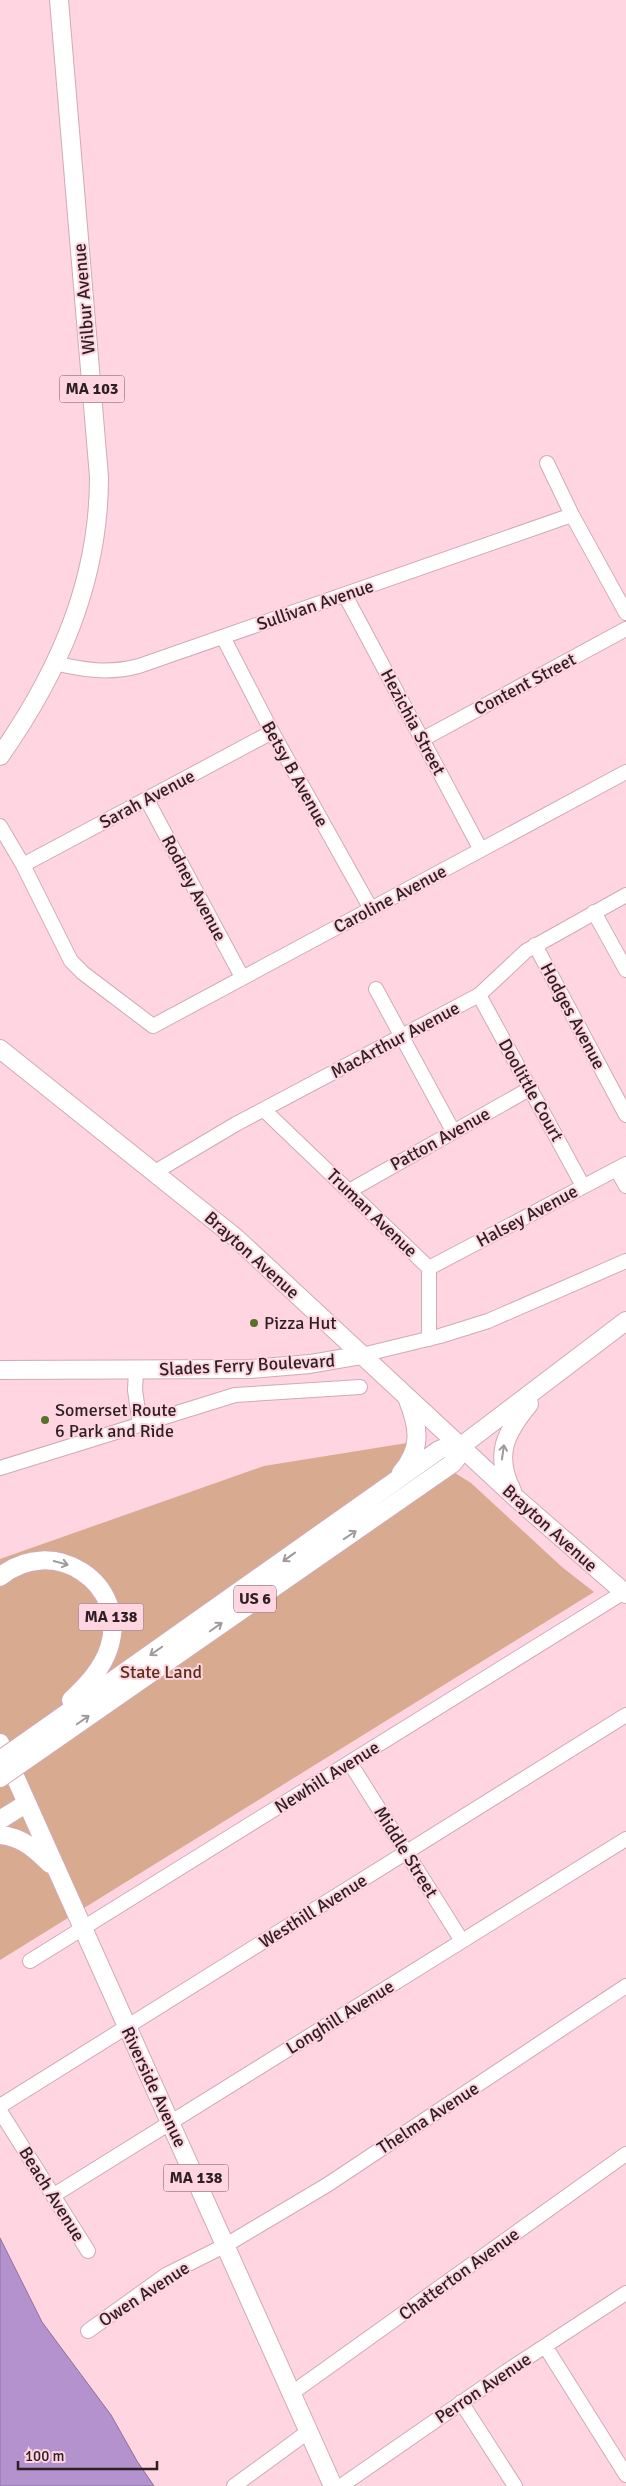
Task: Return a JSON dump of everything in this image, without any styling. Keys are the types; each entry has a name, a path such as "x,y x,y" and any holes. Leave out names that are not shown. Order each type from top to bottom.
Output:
{"main road":[{"name":"Wilbur Avenue","path":"0,756 38,696 74,621 88,578 96,526 99,489 59,0"},
{"name":"Brayton Avenue","path":"0,1049 236,1238 460,1447 625,1593"},
{"name":"US 6","path":"0,1778 40,1741 387,1487 439,1450 449,1446 460,1447 542,1387 626,1321"},
{"name":"Slades Ferry Boulevard","path":"0,1370 250,1369 310,1364 362,1355"},
{"path":"516,1498 502,1465 504,1445 513,1425 542,1387"},
{"path":"387,1487 410,1462 417,1445 418,1428 407,1397"},
{"name":"US 6","path":"0,1760 40,1741 450,1466 459,1455 460,1447"},
{"name":"MA 138","path":"0,1577 23,1562 50,1560 67,1564 84,1572 102,1591 108,1607 112,1624 109,1647 85,1687 40,1741"},
{"path":"0,1569 23,1562"},
{"name":"Riverside Avenue","path":"0,1742 333,2486"},
{"path":"0,1820 27,1803"},
{"name":"MA 138","path":"0,1835 13,1837 27,1843 57,1871"}],"street":[{"path":"546,463 626,614"},
{"name":"Sullivan Avenue","path":"54,662 88,671 124,670 572,515"},
{"name":"Hezichia Street","path":"345,595 481,850"},
{"name":"Content Street","path":"423,739 626,630"},
{"name":"Betsy B Avenue","path":"223,637 272,732 371,909"},
{"name":"Sarah Avenue","path":"23,865 272,732"},
{"name":"Caroline Avenue","path":"23,865 71,961 83,973 153,1026 626,772"},
{"name":"Rodney Avenue","path":"147,800 242,977"},
{"path":"0,826 23,865"},
{"name":"MacArthur Avenue","path":"155,1172 264,1110 479,995 535,945 626,895"},
{"path":"594,912 626,970"},
{"name":"Hodges Avenue","path":"535,945 626,1114"},
{"path":"376,989 453,1131"},
{"name":"Doolittle Court","path":"479,995 583,1186"},
{"name":"Patton Avenue","path":"349,1191 531,1088"},
{"name":"Truman Avenue","path":"264,1110 428,1268 429,1339"},
{"path":"621,1167 626,1186"},
{"name":"Halsey Avenue","path":"428,1268 621,1167"},
{"name":"Slades Ferry Boulevard","path":"362,1355 429,1339 488,1321 626,1261"},
{"path":"136,1370 134,1390 140,1425"},
{"path":"0,1468 235,1396 360,1387"},
{"name":"Newhill Avenue","path":"30,1961 625,1593"},
{"name":"Westhill Avenue","path":"0,2106 626,1715"},
{"name":"Middle Street","path":"350,1763 462,1941"},
{"name":"Longhill Avenue","path":"54,2195 626,1839"},
{"name":"Thelma Avenue","path":"226,2245 327,2185 626,1986"},
{"name":"Beach Avenue","path":"0,2111 88,2251"},
{"name":"Chatterton Avenue","path":"292,2393 626,2154"},
{"name":"Owen Avenue","path":"88,2331 166,2275 226,2245"},
{"name":"Perron Avenue","path":"341,2486 461,2402 626,2293"},
{"path":"545,2346 626,2474"},
{"path":"461,2402 515,2486"},
{"path":"234,2486 309,2431"}],"green space":[{"name":"State Land","path":"407,1443 471,1483 562,1567 594,1592 0,1960 0,1559 264,1466"}],"shaded area":[{"path":"0,2238 42,2322 111,2415 137,2461 154,2486 0,2486"}],"place":[{"name":"Pizza Hut","path":"254,1323"},
{"name":"Somerset Route 6 Park and Ride","path":"45,1420"}]}
